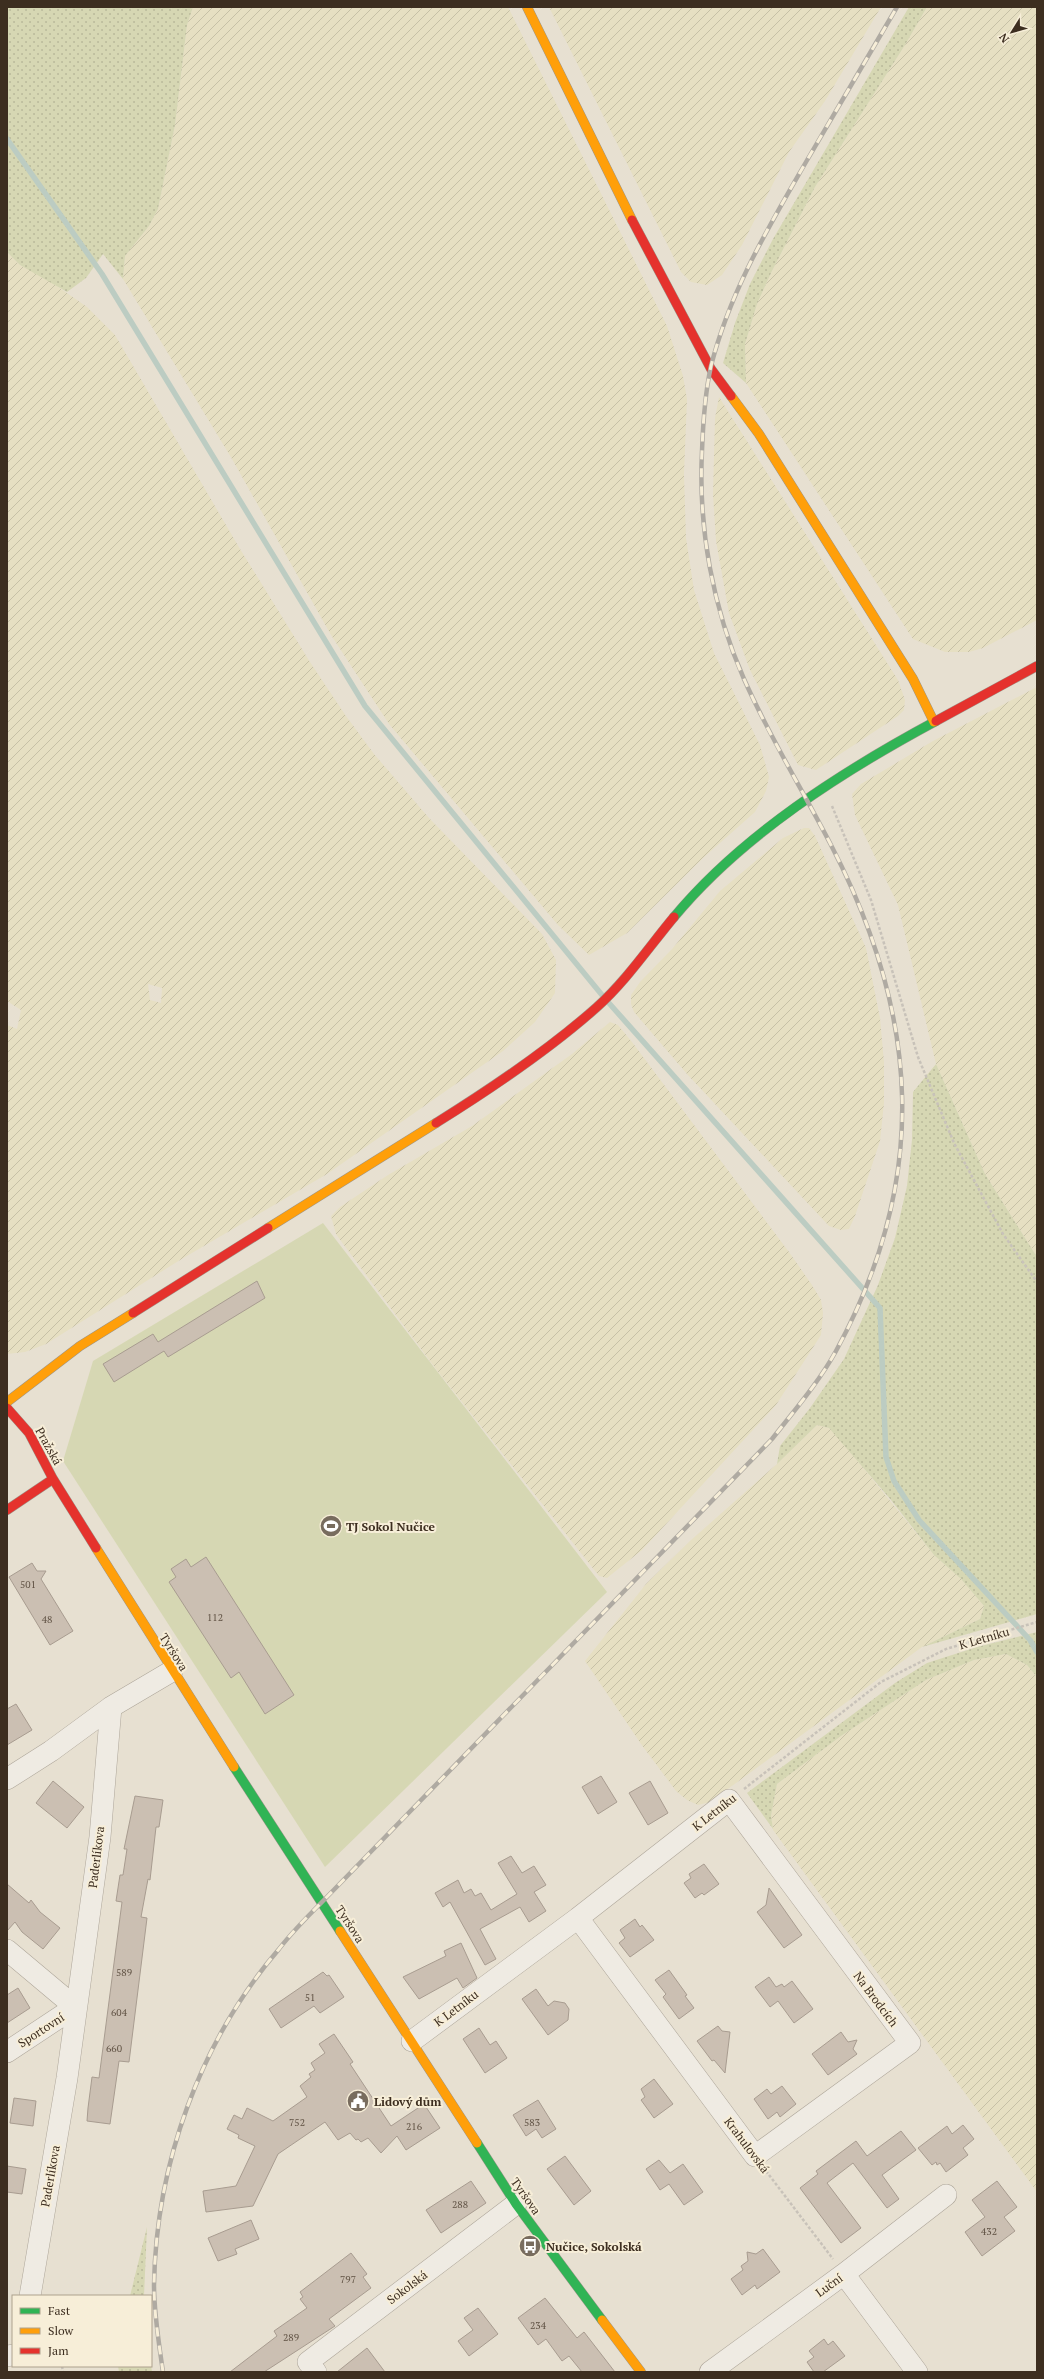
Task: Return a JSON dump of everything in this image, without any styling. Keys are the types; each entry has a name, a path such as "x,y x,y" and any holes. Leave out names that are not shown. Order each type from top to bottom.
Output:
{"street":[{"path":"527,7 649,254 711,369 759,434 913,679 934,722"},
{"path":"7,1402 80,1346 444,1118 545,1048 597,1007 615,989 680,910 711,877 770,827 824,788 902,739 1037,666"},
{"name":"Pražská","path":"7,1408 30,1433 53,1479"},
{"path":"7,1510 53,1479"},
{"name":"Tyršova","path":"53,1479 172,1671 516,2204 641,2372"},
{"path":"7,1779 51,1750 111,1707 172,1671"},
{"name":"Paderlíkova","path":"30,2295 67,2078 75,2007 100,1837 111,1707"},
{"name":"K Letníku","path":"412,2041 578,1918 729,1800"},
{"name":"Na Brodcích","path":"729,1800 910,2043 755,2156"},
{"name":"Krahulovská","path":"578,1918 755,2156"},
{"path":"7,1950 75,2007"},
{"name":"Sportovní","path":"7,2052 75,2007"},
{"name":"Luční","path":"710,2372 844,2274 946,2195"},
{"name":"Sokolská","path":"316,2372 308,2362 516,2204"},
{"path":"844,2274 916,2372"}],"path":[{"path":"824,788 871,900 918,1057 954,1144 1003,1234 1037,1282"},
{"name":"K Letníku","path":"729,1800 881,1682 946,1648 1037,1622"},
{"name":"Krahulovská","path":"755,2156 844,2274"}],"shaded area":[{"path":"193,7 508,7 667,326 683,376 687,399 684,474 686,538 694,590 714,653 760,745 769,777 766,791 755,812 703,858 627,933 589,955 558,925 389,724 331,635 232,459 123,279 125,256 149,226 158,209 175,125 187,25"},
{"path":"549,7 881,7 825,101 789,152 742,245 722,275 707,285 691,282 681,272"},
{"path":"927,7 1037,7 1037,620 983,648 969,652 945,652 913,639 746,383 745,344 757,304 771,273 815,187 905,45"},
{"path":"7,252 20,265 41,275 87,307 115,335 240,549 310,662 346,716 374,754 429,818 542,934 556,960 555,993 535,1022 503,1051 327,1174 180,1260 46,1344 25,1352 7,1354 7,1025 17,1029 21,1010 7,1001","holes":["148,984 162,988 161,1003 150,1000"]},
{"path":"719,397 898,680 905,700 904,710 898,716 816,770 798,765 750,670 729,613 716,541 713,494 715,418"},
{"path":"1037,687 1037,1257 985,1174 936,1064 898,905 855,815 852,794 861,784 933,741"},
{"path":"804,828 809,828 815,836 866,948 880,1018 884,1062 884,1103 880,1141 855,1216 849,1229 841,1230 829,1226 687,1074 634,1012 631,1004 631,995 640,982 673,948 720,891 783,838"},
{"path":"610,1022 618,1025 632,1042 789,1252 821,1300 823,1313 821,1335 776,1405 642,1550 607,1578 599,1576 436,1369 336,1234 331,1216 340,1207 388,1175 472,1126 572,1054"},
{"path":"817,1425 829,1428 839,1438 934,1555 961,1579 984,1606 980,1619 922,1647 710,1802 698,1805 687,1800 676,1791 641,1744 585,1661 646,1584 690,1541 777,1464"},
{"path":"1006,1654 1027,1665 1037,1677 1037,2192 773,1830 771,1816 777,1784 841,1736 926,1680 974,1660"}],"green space":[{"path":"7,7 193,7 187,25 175,125 158,209 149,226 125,256 123,279 103,254 86,278 67,292 20,265 7,252"},
{"path":"909,7 927,7 905,45 815,187 771,273 757,304 745,344 746,383 723,363 735,323 750,284 773,239"},
{"path":"936,1064 985,1174 1037,1257 1037,1614 922,1647 980,1619 984,1606 961,1579 934,1555 891,1500 829,1428 817,1425 777,1464 780,1446 810,1408 844,1359 878,1285 895,1238 907,1186 912,1140 913,1092"},
{"name":"TJ Sokol Nučice","path":"323,1223 607,1592 325,1867 63,1461 93,1361"},
{"path":"1037,1632 1037,1677 1027,1665 1006,1654 974,1660 926,1680 841,1736 777,1784 771,1816 773,1829 747,1793 895,1683 927,1663 977,1647"},
{"path":"147,2227 144,2295 130,2295"},
{"path":"118,2367 151,2367 152,2372 119,2372"}],"building":[{"path":"257,1281 265,1298 168,1357 164,1351 114,1382 103,1364 153,1334 158,1342"},
{"path":"206,1557 294,1695 265,1714 239,1672 231,1678 169,1582 176,1577 171,1569 186,1559 191,1567"},
{"path":"32,1563 37,1571 46,1571 41,1579 73,1631 50,1645 9,1577"},
{"path":"16,1704 32,1730 7,1745 7,1709"},
{"path":"601,1776 617,1802 598,1814 582,1787"},
{"path":"53,1781 84,1807 67,1828 36,1803"},
{"path":"650,1781 668,1813 648,1825 629,1793"},
{"path":"135,1796 163,1800 159,1827 156,1827 150,1880 148,1879 141,1917 147,1918 129,2062 119,2061 110,2124 87,2121 92,2077 99,2078 122,1902 116,1901 120,1875 123,1875 127,1849 124,1849"},
{"path":"511,1856 522,1873 534,1866 546,1885 534,1892 546,1911 529,1922 520,1907 480,1929 496,1959 485,1965 450,1902 443,1907 435,1893 458,1880 464,1893 471,1889 475,1896 481,1893 491,1910 517,1894 498,1863"},
{"path":"704,1864 719,1884 704,1895 702,1893 695,1898 684,1883 691,1878 689,1874"},
{"path":"7,1884 29,1903 31,1900 40,1912 60,1928 43,1949 22,1932 15,1922 7,1931"},
{"path":"769,1888 802,1935 784,1948 757,1912 766,1905"},
{"path":"635,1919 640,1927 642,1925 654,1940 630,1957 619,1943 625,1938 620,1930"},
{"path":"461,1943 477,1978 463,1988 457,1978 419,1999 403,1977 446,1956 444,1951"},
{"path":"669,1970 687,1995 685,1996 694,2008 679,2019 663,1997 666,1994 655,1980"},
{"path":"323,1972 327,1976 329,1975 344,1997 320,2013 314,2006 281,2028 269,2009"},
{"path":"769,1977 776,1987 782,1984 784,1987 792,1981 813,2009 794,2023 778,2001 770,2007 755,1987"},
{"path":"18,1988 30,2008 7,2023 7,1995"},
{"path":"536,1989 548,2006 554,2001 565,2003 569,2009 568,2020 548,2035 522,1999"},
{"path":"718,2026 722,2031 730,2032 725,2073 714,2060 712,2061 697,2041"},
{"path":"479,2028 490,2045 496,2041 507,2058 485,2073 463,2039"},
{"path":"841,2032 848,2042 857,2040 853,2049 857,2054 828,2075 812,2054"},
{"path":"334,2034 353,2062 350,2064 391,2126 424,2104 440,2128 406,2150 397,2136 381,2153 368,2138 361,2142 358,2139 356,2140 350,2133 338,2140 325,2122 278,2154 253,2206 206,2212 203,2191 236,2186 255,2146 238,2138 239,2135 227,2129 234,2115 242,2119 247,2108 273,2121 307,2097 300,2086 311,2077 309,2074 315,2070 311,2063 325,2053 319,2044"},
{"path":"654,2079 673,2104 654,2118 641,2100 645,2097 641,2089"},
{"path":"782,2086 796,2104 780,2117 777,2112 768,2119 754,2099 767,2089 771,2094"},
{"path":"14,2098 36,2101 33,2126 10,2123"},
{"path":"538,2100 556,2129 542,2138 536,2129 526,2136 513,2115"},
{"path":"963,2125 974,2139 963,2148 968,2155 946,2172 940,2163 937,2165 936,2162 932,2165 918,2148 947,2126 952,2134"},
{"path":"901,2131 916,2150 882,2175 899,2199 887,2208 853,2163 827,2183 861,2228 841,2243 800,2188 818,2174 816,2171 856,2141 867,2156"},
{"path":"565,2156 591,2191 574,2205 547,2169"},
{"path":"659,2160 670,2173 683,2164 703,2192 684,2205 669,2184 660,2190 646,2169"},
{"path":"7,2166 26,2169 22,2194 7,2192"},
{"path":"471,2181 486,2203 441,2233 426,2210"},
{"path":"997,2181 1017,2207 1004,2217 1015,2231 982,2256 965,2232 985,2217 972,2200"},
{"path":"251,2220 259,2239 235,2249 237,2254 218,2261 208,2238"},
{"path":"763,2249 780,2272 757,2289 755,2285 742,2295 731,2279 743,2270 741,2266 748,2261 747,2252 756,2254"},
{"path":"351,2253 367,2274 363,2277 371,2288 329,2319 335,2326 264,2372 230,2372 277,2336 274,2331 307,2308 300,2299 303,2297 300,2292"},
{"path":"545,2298 577,2338 584,2332 615,2372 582,2372 569,2356 562,2361 546,2339 538,2345 518,2318"},
{"path":"478,2308 498,2334 469,2356 458,2341 473,2330 464,2318"},
{"path":"824,2339 828,2345 833,2341 845,2356 823,2372 814,2372 807,2362 814,2357 809,2351"},
{"path":"367,2348 385,2372 337,2372"}],"waterway":[{"path":"7,139 102,274 365,706 602,995"},
{"path":"608,1002 880,1308 886,1457 894,1481 919,1520 1030,1640 1037,1652"}],"railway":[{"path":"163,2372 158,2340 154,2296 157,2240 163,2194 174,2150 188,2106 205,2064 226,2023 251,1985 300,1925 772,1439 814,1385 836,1351 866,1287 887,1223 899,1160 902,1098 896,1035 883,972 861,909 831,845 764,721 733,652 716,596 710,568 705,539 701,480 703,430 707,387 711,366 719,338 739,286 778,211 897,7"}],"traffic: fast":[{"path":"674,917 701,887 762,832 830,783 865,761 936,721"},
{"path":"234,1767 340,1931"},
{"path":"477,2143 516,2204 602,2320"}],"traffic: slow":[{"path":"527,7 632,220"},
{"path":"731,396 759,434 913,679 934,722"},
{"path":"268,1228 436,1123"},
{"path":"7,1402 80,1346 133,1313"},
{"path":"96,1548 234,1767"},
{"path":"340,1931 477,2143"},
{"path":"602,2320 641,2372"}],"traffic: jam":[{"path":"632,220 711,369 731,396"},
{"path":"936,721 1037,666"},
{"path":"436,1123 519,1068 560,1038 597,1007 628,975 674,917"},
{"path":"133,1313 268,1228"},
{"path":"7,1408 29,1433 53,1479 96,1548"},
{"path":"7,1510 53,1479"}],"place":[{"name":"TJ Sokol Nučice","path":"331,1526"},
{"name":"Lidový dům","path":"358,2101"},
{"name":"Nučice, Sokolská","path":"530,2246"}]}
